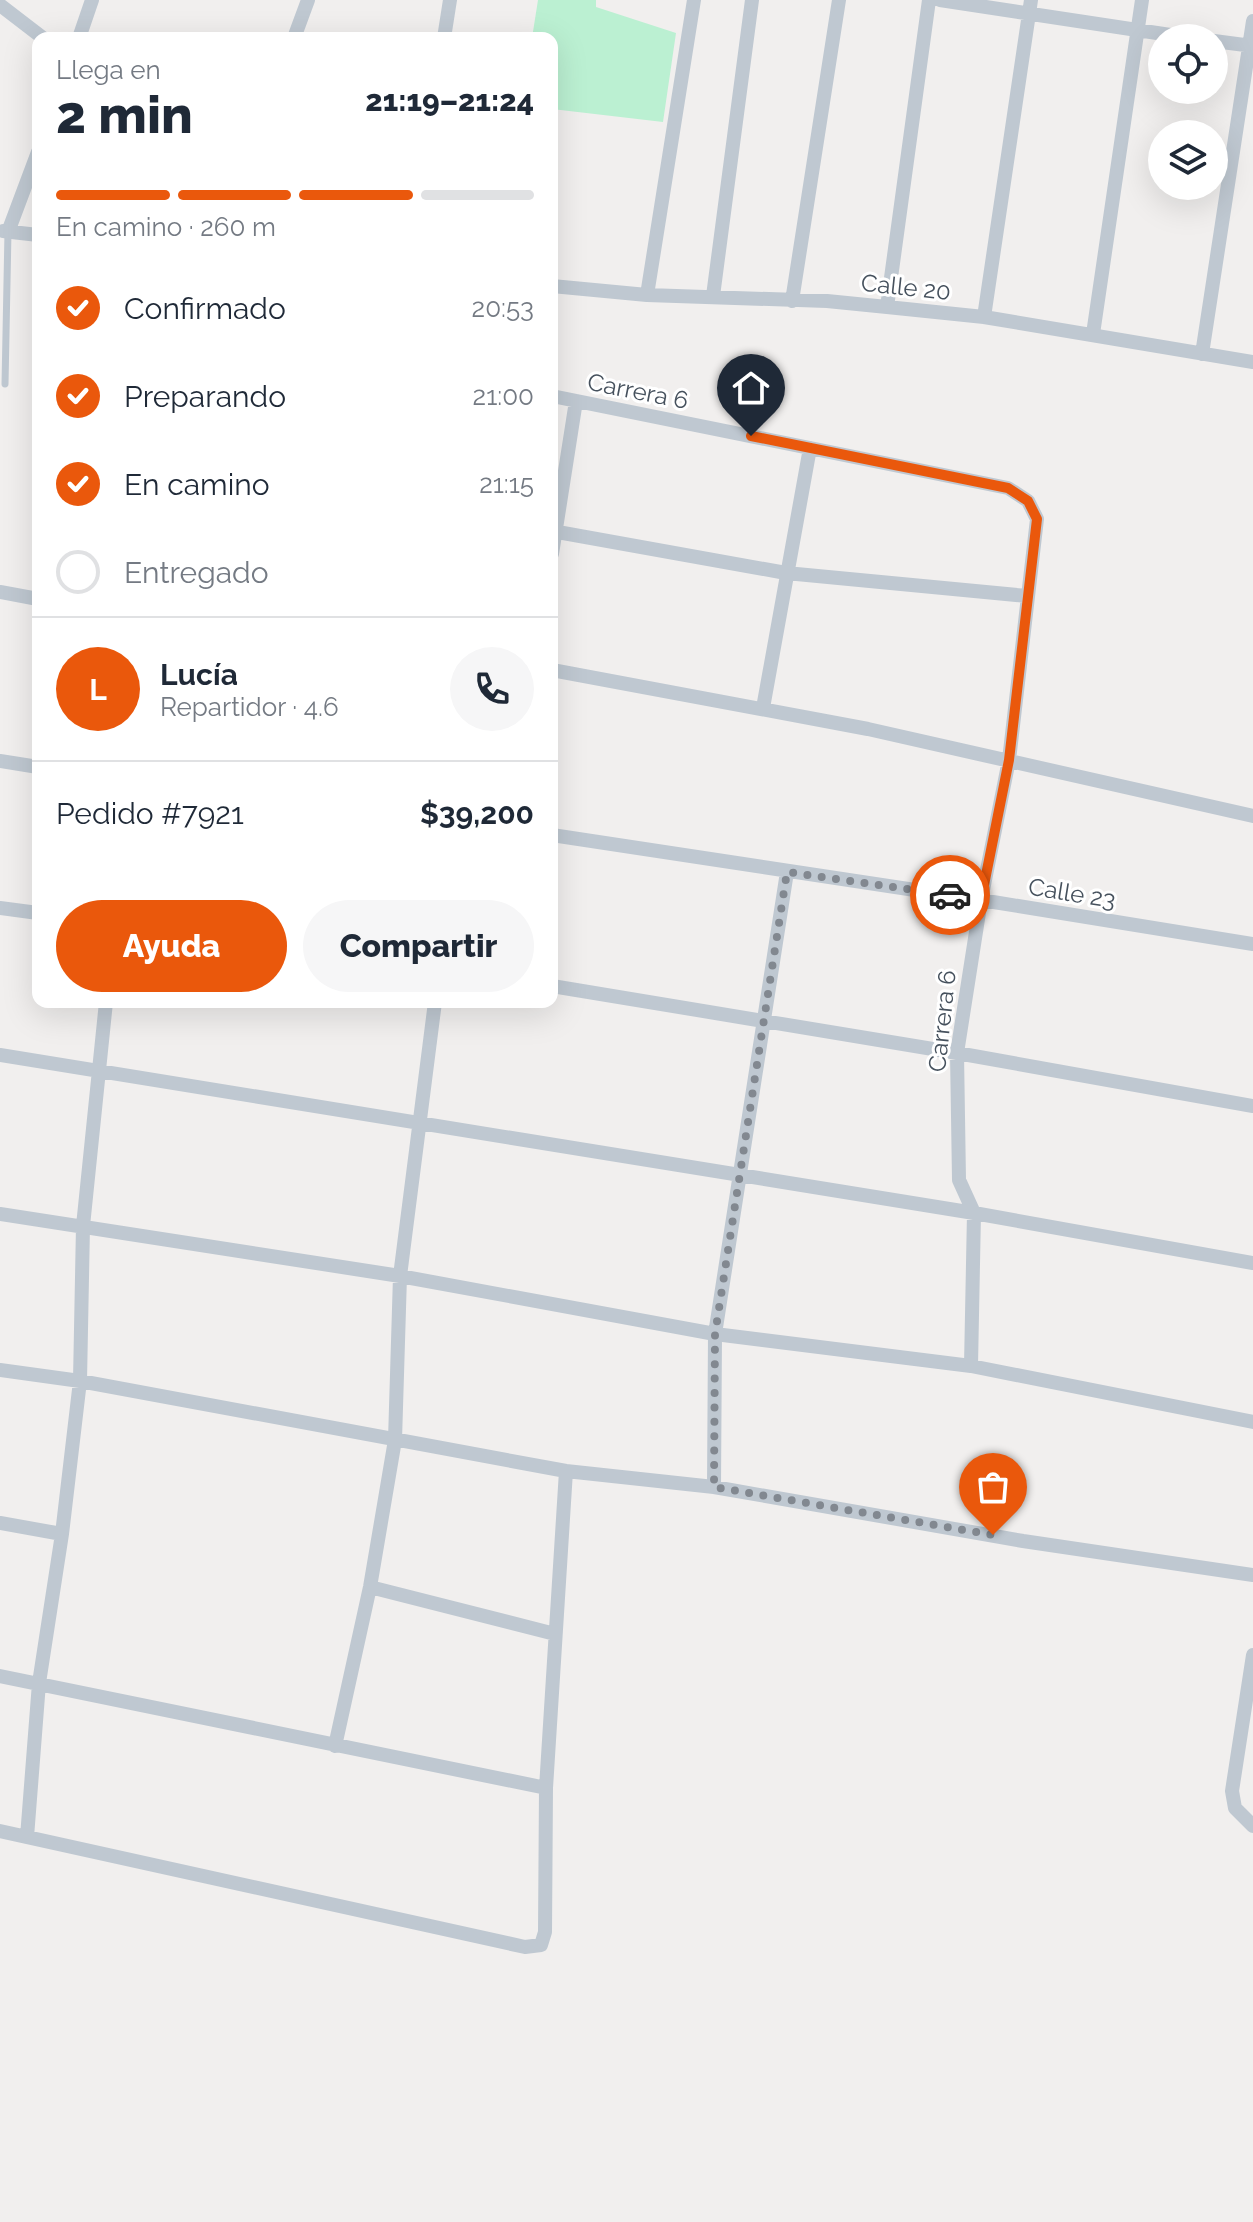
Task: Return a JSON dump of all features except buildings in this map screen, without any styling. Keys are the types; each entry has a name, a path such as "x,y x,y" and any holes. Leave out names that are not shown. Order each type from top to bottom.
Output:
{"street":[{"path":"81,32 92,0"},
{"path":"296,32 308,0"},
{"path":"445,32 450,0"},
{"path":"647,295 694,0"},
{"path":"713,296 752,0"},
{"path":"792,301 839,0"},
{"path":"887,307 929,0"},
{"path":"940,0 1030,6 1148,32"},
{"path":"1093,334 1142,0"},
{"path":"0,5 35,32"},
{"path":"984,317 1030,6"},
{"path":"1202,354 1253,21"},
{"path":"1228,43 1251,46"},
{"path":"32,166 4,231 32,234"},
{"name":"Calle 20","path":"558,287 647,295 827,301 984,317 1253,362"},
{"name":"Carrera 6","path":"558,397 1008,488 1028,501 1037,519 1009,760 981,900 957,1053 959,1180 974,1213 971,1366"},
{"path":"558,507 576,401"},
{"path":"763,708 810,448"},
{"path":"558,532 786,573 1027,596"},
{"path":"0,592 32,598"},
{"path":"558,671 763,708 1253,816"},
{"path":"0,761 32,766"},
{"name":"Calle 23","path":"558,836 1253,944"},
{"path":"714,1487 715,1334 787,872"},
{"path":"0,908 32,912"},
{"path":"558,987 1253,1106"},
{"path":"27,1837 39,1683 62,1534 80,1381 83,1226 105,1008"},
{"path":"335,1746 370,1587 395,1440 400,1276 434,1008"},
{"path":"0,1055 741,1174 1253,1263"},
{"path":"0,1214 400,1276 715,1334 971,1366 1253,1422"},
{"path":"0,1370 80,1381 566,1471 714,1487 1023,1541 1253,1575"},
{"path":"0,1831 525,1947 541,1945 545,1932 546,1788 566,1471"},
{"path":"0,1523 62,1534"},
{"path":"370,1587 555,1634"},
{"path":"1253,1655 1248,1723 1232,1791 1235,1808 1253,1826"},
{"path":"0,1676 546,1788"}],"lane":[{"path":"4,231 5,384"}],"green space":[{"path":"538,0 596,0 596,7 676,33 663,122 558,110 558,32 533,32"}],"way so far":[{"path":"950,895 787,872 715,1334 714,1487 993,1535"}],"route":[{"path":"751,436 1008,488 1028,501 1037,519 1009,760 981,900 950,895"}]}
